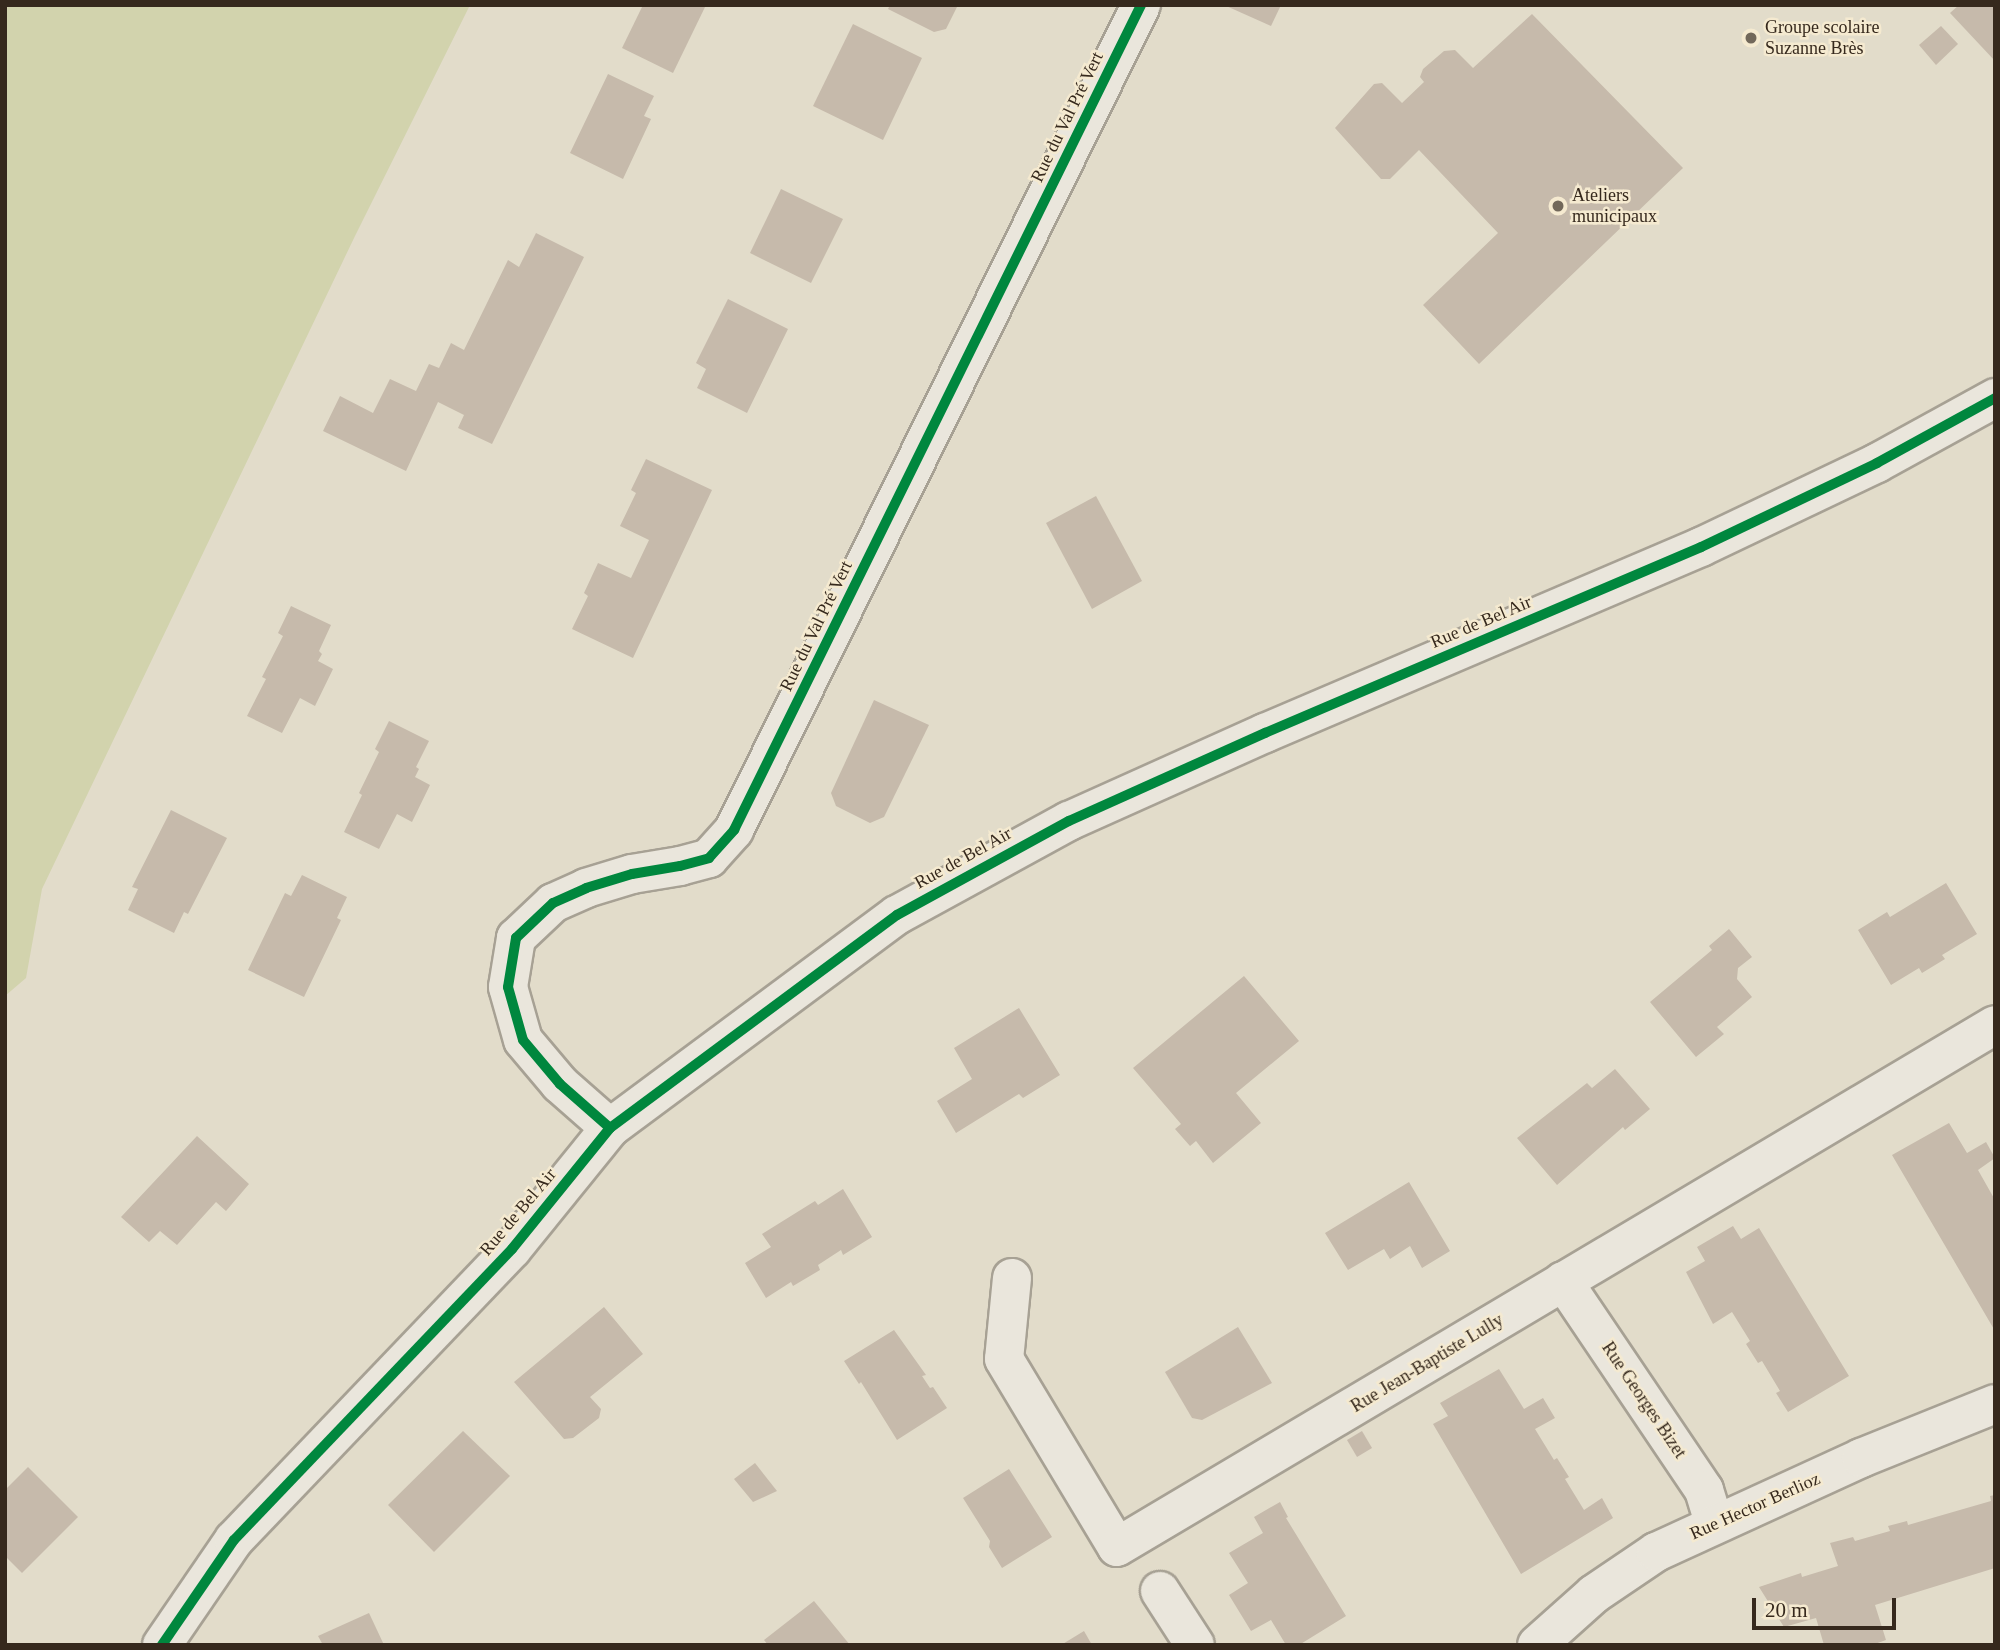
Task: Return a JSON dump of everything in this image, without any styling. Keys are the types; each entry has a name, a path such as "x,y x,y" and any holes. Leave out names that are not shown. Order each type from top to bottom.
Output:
{"street":[{"name":"Rue du Val Pré Vert","path":"610,1128 560,1084 523,1040 508,987 516,938 553,903 586,888 632,874 709,858 734,830 1141,5"},
{"name":"Rue de Bel Air","path":"162,1645 234,1540 512,1249 610,1128 897,915 980,867 1069,821 1265,733 1701,547 1877,463 1995,398"},
{"name":"Rue Jean-Baptiste Lully","path":"1012,1278 1004,1359 1116,1547 1995,1025"},
{"name":"Rue Georges Bizet","path":"1563,1281 1704,1490 1714,1523"},
{"name":"Rue Hector Berlioz","path":"1537,1645 1594,1594 1656,1552 1714,1523 1861,1458 1995,1404"},
{"path":"1160,1591 1195,1645"}],"green space":[{"path":"5,5 470,5 355,236 42,889 26,978 5,996"}],"building":[{"path":"643,5 706,5 673,73 622,48"},
{"path":"890,5 958,5 946,29 934,32 888,9"},
{"path":"1224,5 1281,5 1271,26"},
{"path":"1959,5 1995,5 1995,61 1950,13"},
{"name":"Ateliers municipaux","path":"1532,14 1683,168 1479,364 1423,305 1498,233 1419,150 1390,179 1381,179 1335,128 1374,84 1382,83 1402,103 1424,82 1420,77 1423,69 1444,51 1455,50 1473,68"},
{"path":"853,24 922,58 883,140 813,106"},
{"path":"1941,26 1958,44 1936,65 1919,45"},
{"path":"608,74 654,96 644,116 651,119 623,179 570,153"},
{"path":"781,189 843,219 811,283 750,253"},
{"path":"536,233 584,257 492,444 458,428 464,415 438,402 406,471 323,431 340,396 373,413 390,379 416,391 429,364 439,368 451,343 464,350 508,260 519,267"},
{"path":"728,299 788,329 747,413 697,388 706,369 696,363"},
{"path":"646,459 712,490 633,658 572,629 588,596 584,593 598,563 631,578 649,540 620,526 636,493 631,490"},
{"path":"1096,496 1142,581 1092,609 1046,523"},
{"path":"291,606 331,625 319,651 322,654 318,661 333,669 315,706 300,698 282,733 247,716 266,679 262,677 283,636 278,633"},
{"path":"874,700 929,725 884,817 870,823 836,806 831,793"},
{"path":"389,721 429,741 416,767 419,769 415,777 430,785 412,822 397,814 379,849 344,832 362,795 359,793 379,752 375,749"},
{"path":"171,810 227,838 188,914 184,912 174,933 128,910 138,889 132,887"},
{"path":"302,875 347,897 337,918 341,920 304,997 248,970 285,893 291,896"},
{"path":"1946,883 1977,934 1942,955 1945,959 1922,973 1919,968 1891,985 1858,930 1887,912 1890,917"},
{"path":"1729,929 1752,957 1738,968 1737,979 1752,997 1717,1027 1724,1034 1696,1057 1650,1002 1712,950 1709,946"},
{"path":"1244,976 1299,1041 1236,1093 1261,1123 1213,1163 1196,1141 1190,1146 1175,1129 1181,1124 1133,1068"},
{"path":"1019,1008 1060,1075 1023,1098 1019,1094 956,1133 937,1101 972,1079 954,1048"},
{"path":"1615,1069 1650,1109 1625,1130 1623,1127 1557,1185 1517,1138 1587,1083 1592,1088"},
{"path":"1949,1123 1967,1153 1986,1142 1995,1158 1978,1170 1995,1200 1995,1331 1892,1155"},
{"path":"197,1136 249,1184 226,1211 216,1202 177,1245 160,1231 149,1242 121,1217"},
{"path":"1409,1182 1450,1251 1422,1268 1410,1246 1390,1259 1384,1249 1348,1270 1325,1233"},
{"path":"843,1189 872,1237 843,1255 841,1250 818,1265 820,1270 793,1286 791,1282 766,1298 745,1263 771,1247 762,1234 815,1201 818,1205"},
{"path":"1733,1226 1741,1239 1759,1228 1849,1376 1788,1412 1776,1393 1780,1391 1762,1361 1758,1363 1746,1344 1750,1341 1732,1312 1713,1324 1686,1272 1705,1261 1697,1247"},
{"path":"604,1307 643,1354 590,1397 601,1409 599,1418 573,1438 564,1439 514,1382"},
{"path":"1238,1327 1272,1383 1202,1420 1192,1418 1165,1372"},
{"path":"894,1330 926,1375 922,1376 930,1388 933,1387 947,1408 897,1440 861,1382 859,1384 844,1361"},
{"path":"1499,1369 1524,1409 1543,1398 1555,1418 1535,1429 1554,1460 1557,1458 1569,1477 1565,1479 1584,1510 1602,1498 1613,1518 1521,1574 1433,1424 1448,1416 1440,1403"},
{"path":"463,1431 510,1476 434,1552 388,1505"},
{"path":"1362,1431 1372,1448 1357,1457 1347,1440"},
{"path":"755,1463 777,1491 753,1502 734,1479"},
{"path":"28,1467 78,1517 22,1573 5,1556 5,1490"},
{"path":"1009,1469 1052,1537 1002,1568 989,1547 990,1541 963,1498"},
{"path":"1995,1495 1995,1568 1875,1605 1886,1640 1872,1645 1824,1645 1816,1618 1784,1627 1759,1587 1801,1573 1802,1577 1838,1566 1830,1543 1853,1537 1855,1541 1890,1531 1888,1526 1907,1521 1908,1525 1991,1501 1990,1496"},
{"path":"1280,1502 1288,1517 1286,1518 1346,1616 1299,1645 1286,1645 1271,1620 1251,1631 1229,1595 1248,1583 1229,1553 1263,1533 1254,1517"},
{"path":"814,1601 850,1645 768,1645 764,1640"},
{"path":"369,1613 384,1645 323,1645 318,1636"},
{"path":"1084,1631 1092,1645 1061,1645"}],"cycle path":[{"path":"610,1128 560,1084 523,1040 508,987 516,938 553,903 586,888 632,874 709,858 734,830 1141,5"},
{"path":"162,1645 234,1540 512,1249 610,1128 897,915 1069,821 1265,733 1701,547 1877,463 1995,398"}],"place":[{"name":"Groupe scolaire Suzanne Brès","path":"1751,38"},
{"name":"Ateliers municipaux","path":"1558,206"}]}
